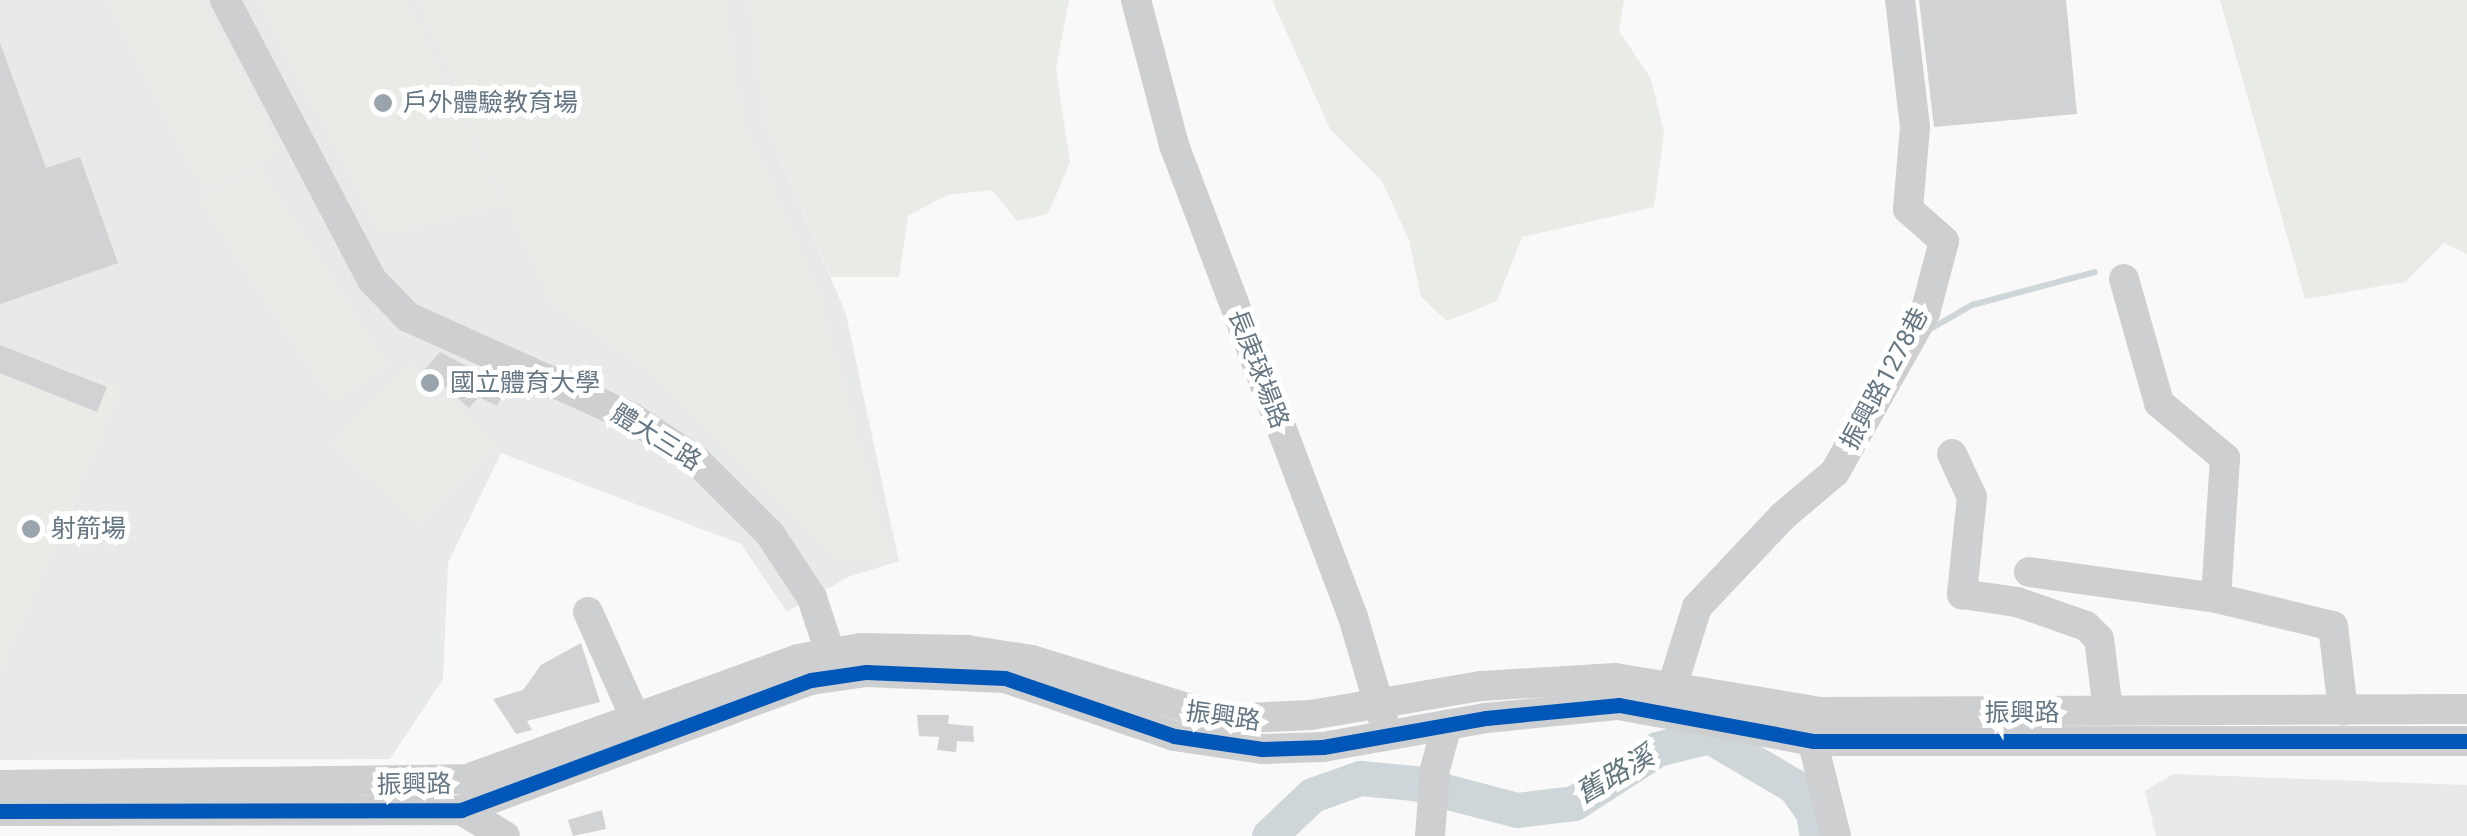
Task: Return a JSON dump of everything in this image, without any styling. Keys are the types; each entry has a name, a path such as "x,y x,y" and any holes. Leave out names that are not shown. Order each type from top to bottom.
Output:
{"street":[{"name":"體大三路","path":"226,0 372,280 408,317 631,417 696,460 770,534 812,598 835,664"},
{"name":"長庚球場路","path":"1136,0 1174,145 1379,701 1388,736"},
{"name":"振興路1278巷","path":"1668,699 1696,606 1782,516 1835,472 1925,313 1944,242 1908,209 1915,127 1900,0"},
{"path":"2124,279 2159,404 2225,458 2216,598"},
{"path":"1952,454 1972,497 1962,594 2017,602 2086,626 2099,639 2108,710"},
{"path":"2029,572 2216,598 2333,626 2342,710"},
{"path":"588,612 636,720"},
{"name":"振興路","path":"0,785 467,779 636,720 835,664 930,648 1032,660 1223,719 1311,715 1379,701 1615,678 1668,699 1814,741 2467,741"},
{"name":"振興路","path":"0,811 455,823 811,680 835,664 1005,678 1219,746 1323,747 1447,725 1668,699 1803,710 2467,709"},
{"path":"1803,710 1836,836"},
{"path":"1430,830 1436,769 1447,725"},
{"path":"467,779 455,823 504,836"}],"shaded area":[{"name":"國立體育大學","path":"0,0 750,0 766,124 846,314 899,561 848,577 787,612 741,544 501,453 448,563 443,679 390,759 0,760"},
{"path":"105,0 202,0 280,152 204,192"},
{"name":"戶外體驗教育場","path":"257,0 408,0 504,206 381,236"},
{"path":"417,0 726,0 743,118 817,285 892,561 839,562 648,372 550,303"},
{"path":"750,0 1069,0 1056,69 1070,162 1048,214 1017,221 992,190 947,195 908,216 899,277 831,277 766,124"},
{"path":"1272,0 1624,0 1619,31 1651,79 1664,133 1654,207 1522,237 1497,301 1447,321 1421,297 1409,240 1382,181 1330,129"},
{"path":"2220,0 2467,0 2467,254 2444,243 2405,282 2305,299"},
{"path":"259,167 390,366 333,404 198,200"},
{"name":"射箭場","path":"0,342 122,389 3,669 0,668"},
{"path":"410,362 498,446 419,527 331,443"},
{"path":"2173,774 2467,785 2467,836 2156,836 2145,791"}],"building":[{"path":"1919,0 2066,0 2077,114 1934,127"},
{"path":"0,43 46,168 80,157 118,263 0,304"},
{"path":"0,345 107,387 97,412 0,373"},
{"path":"440,352 507,387 497,406 479,397 469,408 425,369"},
{"path":"581,643 600,702 527,721 532,730 516,734 493,699 523,690 541,665"},
{"path":"917,715 949,715 948,724 973,726 974,742 957,741 956,752 937,750 939,737 919,736"},
{"path":"602,810 606,829 573,836 568,820"}],"waterway":[{"path":"1932,328 1972,305 2095,272"},
{"name":"舊路溪","path":"1269,836 1312,795 1360,778 1414,783 1517,810 1574,803 1657,749 1709,736 1794,786 1813,812 1817,836"}],"cycle path":[{"path":"0,811 461,810 811,680 866,672 1005,678 1174,736 1262,749 1323,747 1486,718 1619,705 1814,741 2467,741"}],"place":[{"name":"戶外體驗教育場","path":"383,103"},
{"name":"國立體育大學","path":"430,383"},
{"name":"射箭場","path":"31,529"}]}
